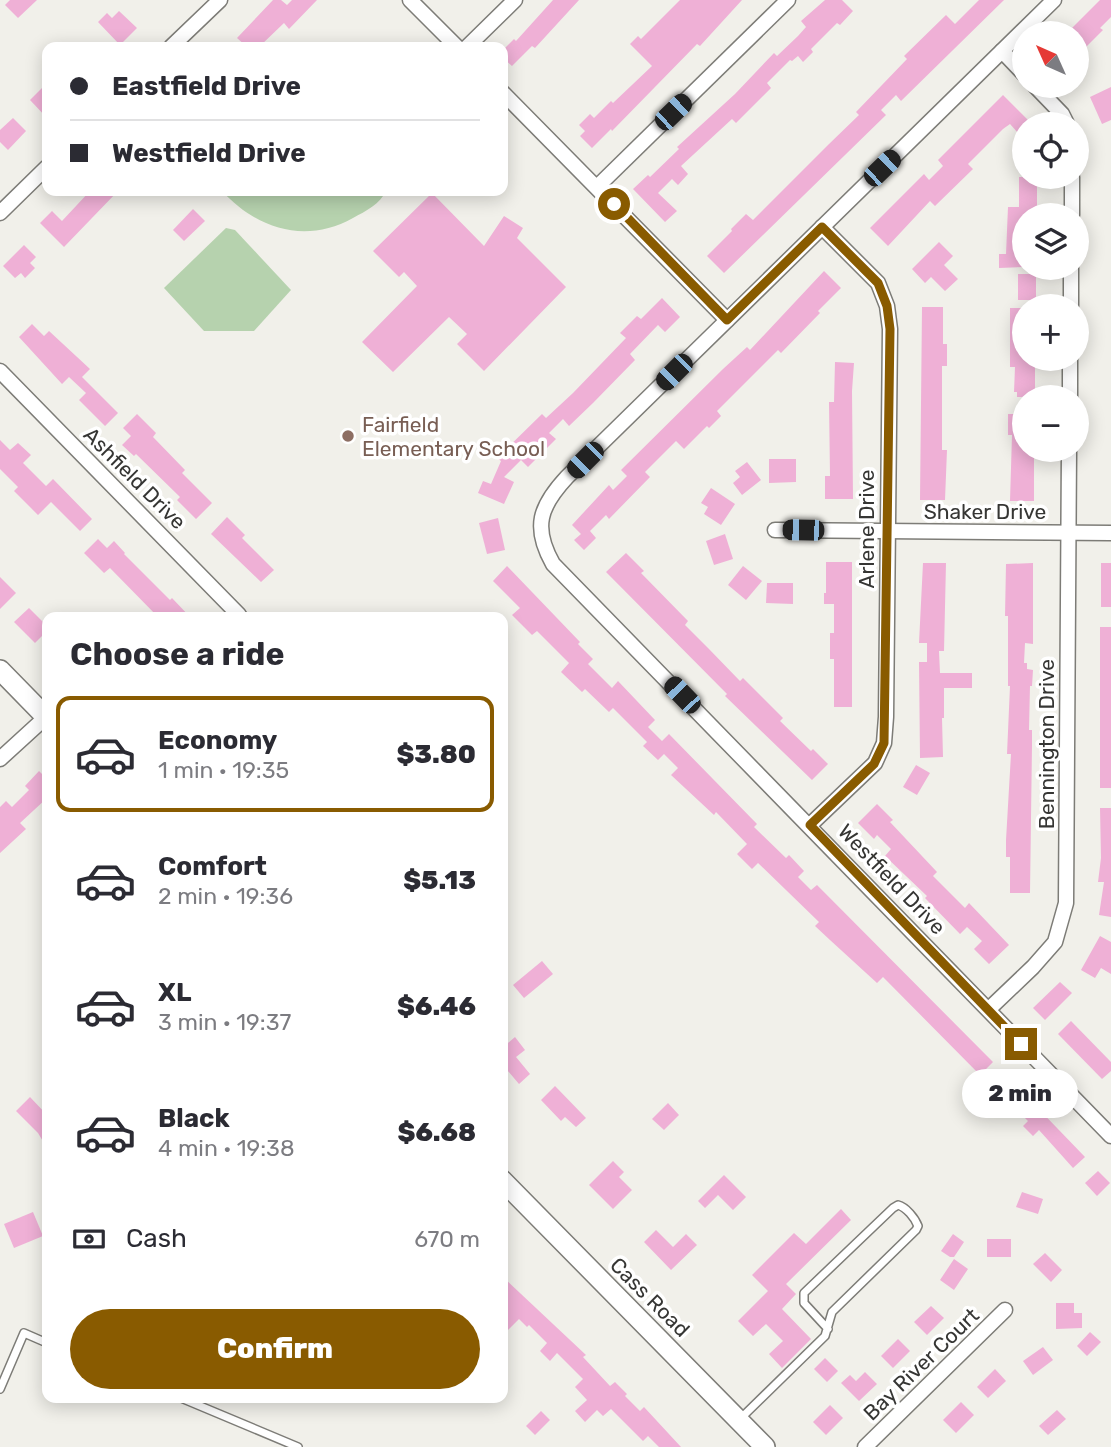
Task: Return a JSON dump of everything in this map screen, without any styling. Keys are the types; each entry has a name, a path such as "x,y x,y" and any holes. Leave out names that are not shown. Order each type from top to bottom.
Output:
{"street":[{"path":"176,42 220,0"},
{"path":"410,0 452,42"},
{"path":"472,42 515,0"},
{"path":"597,187 788,0"},
{"path":"508,98 727,320 1054,0"},
{"path":"1002,51 1012,61"},
{"path":"1047,98 1060,112"},
{"path":"0,213 42,172"},
{"name":"Arlene Drive","path":"810,825 874,764 884,743 886,716 890,329 887,306 878,283 822,227"},
{"name":"Westfield Drive","path":"727,320 551,494 540,524 545,550 553,564 1111,1136"},
{"name":"Ashfield Drive","path":"0,371 236,612"},
{"name":"Bennington Drive","path":"989,1009 1034,967 1055,942 1066,903 1069,462"},
{"name":"Shaker Drive","path":"775,530 1111,533"},
{"path":"0,670 42,713"},
{"path":"0,759 42,722"},
{"name":"Cass Road","path":"508,1186 765,1447"},
{"name":"Bay River Court","path":"865,1447 1006,1310"}],"lane":[{"path":"739,1420 825,1336 828,1329 832,1312 916,1230 916,1221 902,1206 893,1208 804,1293 804,1303 828,1329"},
{"path":"0,1389 24,1333 42,1340"},
{"path":"193,1403 298,1447"}],"green space":[{"path":"227,196 383,196 368,210 335,226 300,231 267,224"},
{"path":"226,228 235,230 291,290 254,331 204,331 164,288"}],"building":[{"path":"10,0 37,0 18,18 5,5"},
{"path":"273,0 281,0 287,5 292,0 317,0 289,29 284,23 264,42 241,42 237,38"},
{"path":"553,0 579,0 535,48 532,46 512,66 508,62 508,45 514,39 516,41"},
{"path":"680,0 742,0 700,46 697,44 592,148 580,136 585,131 579,125 590,114 594,118 611,101 613,103 652,66 630,44 638,36 641,39"},
{"path":"825,0 842,0 853,11 811,49 813,52 803,62 798,56 790,60 767,83 771,88 736,123 732,119 681,166 688,174 678,185 672,179 658,193 677,211 665,222 633,189 648,175 650,177 679,149 677,147 735,94 774,53 777,56 798,36 806,27 801,21"},
{"path":"979,0 1004,0 901,101 896,95 881,110 886,115 724,273 707,256 731,229 746,214 753,220 859,115 856,112 907,59 904,56 946,15 955,24"},
{"path":"1100,0 1111,0 1111,17 1089,44 1089,21 1079,21"},
{"path":"119,11 137,28 123,42 117,42 98,22 107,13 112,18"},
{"path":"1111,87 1111,120 1102,124 1090,97"},
{"path":"42,88 42,113 30,100"},
{"path":"1003,95 1020,112 1012,112 1012,126 1010,124 1003,129 968,164 973,169 935,206 930,201 888,246 870,228 924,174 929,180 943,166 938,160"},
{"path":"13,118 26,131 8,150 0,142 0,130"},
{"path":"1019,189 1037,189 1037,203 1019,203"},
{"path":"85,196 113,196 64,247 40,223 52,211 62,221"},
{"path":"429,196 435,196 484,246 504,216 523,228 517,238 566,287 484,371 457,344 467,334 449,317 393,372 362,342 417,286 404,272 399,277 373,251"},
{"path":"1008,207 1012,207 1012,267 999,268 999,254 1006,254"},
{"path":"193,209 205,221 184,241 173,230"},
{"path":"939,242 953,256 944,265 958,279 945,291 931,277 925,283 912,269"},
{"path":"24,245 36,257 30,263 35,268 25,278 21,273 15,278 3,266"},
{"path":"824,271 841,288 818,311 820,313 781,353 778,350 717,411 721,416 709,428 707,426 684,449 676,441 645,472 650,477 609,519 606,515 590,531 596,538 584,550 574,540 581,534 572,525 609,485 613,490 627,476 621,470 723,369 747,347 750,350"},
{"path":"1018,280 1036,280 1036,294 1018,294"},
{"path":"662,298 680,317 665,332 658,325 630,354 635,360 593,403 569,426 563,419 549,433 556,439 528,467 521,460 504,477 514,482 504,504 478,493 483,481 491,484 501,461 497,458 542,414 546,418 573,393 626,338 620,333 637,316 641,319"},
{"path":"922,307 943,307 943,344 947,344 947,366 942,366 942,450 947,450 945,500 920,500"},
{"path":"1010,308 1012,308 1012,367"},
{"path":"32,324 44,336 49,331 90,369 82,377 118,413 105,426 79,400 86,393 69,377 62,384 19,337"},
{"path":"835,362 854,363 853,499 825,499 825,476 830,476 829,402 834,402"},
{"path":"1015,371 1035,371 1035,385 1014,385"},
{"path":"137,414 156,433 153,437 185,470 182,473 212,503 196,519 177,500 180,497 136,454 134,456 122,445 131,436 123,428"},
{"path":"1008,414 1012,414 1012,435 1008,435"},
{"path":"1012,435 1012,462 1034,462 1034,501 1010,501"},
{"path":"0,440 10,450 18,443 31,455 23,463 46,486 53,479 92,519 80,531 51,502 38,515 14,491 18,487 0,469"},
{"path":"769,459 796,459 796,482 769,483"},
{"path":"747,462 761,480 742,495 733,483 740,477 735,471"},
{"path":"711,488 735,504 721,525 704,514 708,507 701,503"},
{"path":"227,517 245,535 242,538 274,570 261,582 211,534"},
{"path":"498,518 505,550 487,554 479,523"},
{"path":"725,534 733,559 714,565 706,541"},
{"path":"98,539 107,548 114,541 170,600 172,598 185,612 153,612 110,568 104,573 84,553"},
{"path":"626,553 644,571 641,573 688,621 685,625 740,681 743,678 783,718 780,721 828,764 812,780 725,696 727,694 606,572"},
{"path":"826,562 852,562 852,707 834,707 834,659 830,659 830,633 834,633 834,604 824,604"},
{"path":"923,563 946,563 944,651 939,651 940,673 972,673 972,688 944,688 943,757 920,758 919,662 927,662 927,643 919,643"},
{"path":"1033,563 1033,644 1025,643 1024,663 1027,663 1027,669 1033,670 1029,730 1032,730 1030,893 1010,893 1010,857 1006,857 1011,754 1007,754 1010,686 1008,616 1005,616 1006,564"},
{"path":"1101,563 1111,563 1111,607 1101,607"},
{"path":"507,566 580,642 578,644 593,659 588,664 612,688 618,681 655,720 648,727 662,741 669,734 757,824 754,827 786,858 789,855 804,871 798,877 811,890 817,885 993,1062 980,1075 883,977 877,983 815,926 819,922 758,863 752,869 737,854 747,844 716,812 714,815 671,775 678,768 664,754 658,760 643,746 647,742 613,708 609,712 585,689 582,692 561,672 569,663 537,631 532,635 512,615 520,608 493,581"},
{"path":"743,566 762,581 746,600 728,585"},
{"path":"0,577 16,593 0,609"},
{"path":"767,583 793,583 793,604 766,603"},
{"path":"29,608 42,621 42,636 35,643 14,622"},
{"path":"1100,627 1111,627 1111,788 1100,788"},
{"path":"916,765 930,773 917,795 903,787"},
{"path":"39,771 42,774 42,803 20,823 26,829 0,853 0,807 6,801 12,807 29,790 25,786"},
{"path":"877,804 893,820 890,822 937,872 933,876 965,908 969,903 1009,945 989,964 974,949 982,941 967,927 960,934 925,898 927,896 885,856 891,849 877,835 874,839 858,823"},
{"path":"1100,808 1111,808 1111,917 1099,915 1104,882 1098,882 1101,858"},
{"path":"1100,936 1111,942 1111,974 1101,968 1095,978 1081,970"},
{"path":"542,961 553,974 524,998 513,985"},
{"path":"1060,982 1072,993 1045,1020 1033,1008"},
{"path":"1071,1021 1111,1062 1111,1071 1102,1079 1058,1034"},
{"path":"515,1037 525,1050 516,1057 530,1074 519,1084 508,1071 508,1043"},
{"path":"1004,1078 1014,1087 1018,1084 1085,1157 1073,1168 1039,1130 1033,1136 1023,1126 1028,1121 1004,1097 1006,1095 997,1085"},
{"path":"555,1086 586,1118 576,1127 565,1117 561,1121 541,1100"},
{"path":"30,1097 42,1110 42,1140 38,1133 16,1111"},
{"path":"668,1103 679,1115 664,1130 652,1119"},
{"path":"613,1161 624,1172 619,1177 632,1190 613,1209 589,1185"},
{"path":"1098,1171 1110,1183 1097,1196 1085,1183"},
{"path":"724,1175 746,1197 733,1210 718,1195 705,1208 698,1201"},
{"path":"1022,1192 1043,1199 1038,1214 1016,1207"},
{"path":"841,1209 851,1220 786,1284 796,1294 782,1309 811,1339 782,1368 769,1354 783,1341 766,1324 753,1336 738,1321 768,1291 752,1275 794,1233 806,1244"},
{"path":"33,1212 42,1236 14,1248 4,1224"},
{"path":"656,1230 673,1247 686,1234 697,1245 671,1270 644,1242"},
{"path":"953,1234 964,1242 954,1257 950,1257 941,1251"},
{"path":"987,1239 1011,1239 1011,1257 987,1257"},
{"path":"1045,1253 1062,1270 1051,1282 1033,1264"},
{"path":"954,1259 968,1269 954,1290 940,1280"},
{"path":"508,1282 586,1355 583,1357 610,1386 615,1382 640,1411 644,1407 681,1447 659,1447 648,1436 643,1441 611,1409 603,1416 597,1410 585,1422 575,1411 587,1400 575,1387 583,1379 557,1353 550,1361 540,1351 547,1343 519,1319 508,1330"},
{"path":"1056,1303 1074,1303 1074,1313 1082,1313 1082,1328 1056,1329"},
{"path":"931,1306 944,1318 927,1335 914,1322"},
{"path":"1090,1332 1101,1342 1087,1356 1077,1346"},
{"path":"898,1339 910,1351 893,1368 881,1356"},
{"path":"1043,1347 1053,1360 1033,1375 1023,1361"},
{"path":"825,1358 838,1371 827,1382 814,1369"},
{"path":"995,1369 1006,1381 988,1398 977,1387"},
{"path":"865,1372 877,1384 859,1401 841,1383 850,1375 856,1381"},
{"path":"961,1402 974,1415 956,1433 943,1420"},
{"path":"830,1405 843,1418 826,1435 813,1422"},
{"path":"1057,1410 1066,1419 1048,1435 1039,1426"},
{"path":"541,1411 550,1420 535,1435 526,1426"}],"place":[{"name":"Fairfield Elementary School","path":"348,436"}],"route":[{"path":"614,204 727,320 822,227 878,283 887,306 890,329 884,743 874,764 810,825 1021,1044"}]}
